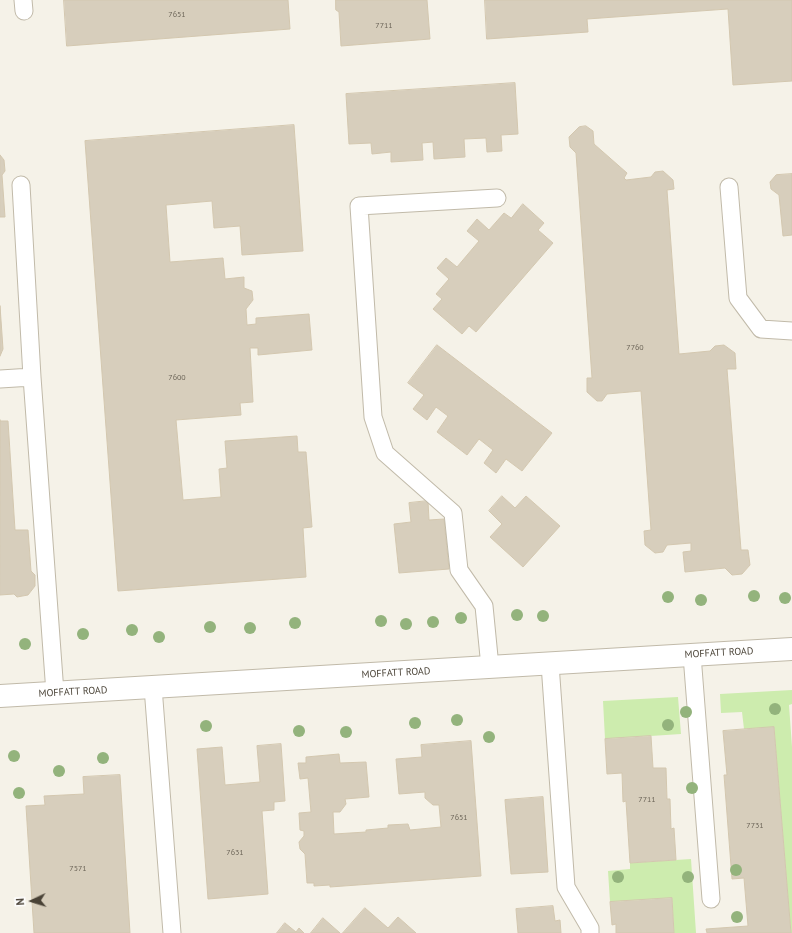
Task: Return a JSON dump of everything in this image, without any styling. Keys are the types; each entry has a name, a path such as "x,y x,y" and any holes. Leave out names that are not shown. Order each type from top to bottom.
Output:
{"street":[{"name":"MOFFATT ROAD","path":"0,696 792,649"}],"lane":[{"path":"21,186 32,377 55,693"},
{"path":"729,186 738,298 761,329 792,331"},
{"path":"490,667 484,606 459,570 452,513 385,453 373,417 359,206 497,198"},
{"path":"0,379 32,377"},
{"path":"692,655 711,899"},
{"path":"550,664 566,887 590,928 590,933"},
{"path":"153,687 172,933"}],"green space":[{"path":"792,690 792,704 789,705 792,747 791,933 774,728 744,729 742,712 721,713 720,694"},
{"path":"678,697 681,734 605,739 603,701"},
{"path":"691,859 696,933 674,933 672,898 610,902 608,871 630,869 630,863"}],"building":[{"path":"64,0 288,0 290,29 67,46"},
{"path":"336,0 427,0 430,39 341,46 339,12 336,10"},
{"path":"485,0 792,0 792,81 733,85 728,9 587,19 588,32 487,39"},
{"path":"515,83 518,134 501,135 502,151 487,152 486,138 464,139 465,157 434,159 433,142 422,143 423,160 391,162 391,152 372,154 371,143 349,144 346,94"},
{"path":"294,125 303,251 242,255 240,226 214,228 212,201 166,205 170,262 223,258 225,279 244,277 244,288 252,291 253,300 246,309 247,325 256,324 256,318 309,314 312,350 258,355 258,348 250,348 253,402 240,403 241,415 176,420 183,500 221,497 219,469 227,468 225,441 297,436 298,452 306,452 312,527 303,528 306,577 118,591 85,141"},
{"path":"586,126 593,131 594,144 627,173 624,178 626,180 651,177 655,172 663,171 673,180 674,189 667,190 679,354 710,351 715,346 724,345 735,353 736,369 727,369 741,550 748,550 750,565 742,574 732,575 725,568 685,572 683,552 691,551 691,543 667,545 663,552 655,553 645,545 644,531 651,530 641,391 607,394 602,401 597,401 587,392 587,378 592,378 576,153 570,147 569,137 579,127"},
{"path":"0,155 4,160 5,171 2,175 5,217 0,217"},
{"path":"792,174 792,235 783,236 779,195 771,189 770,182 776,175"},
{"path":"523,204 544,223 538,230 553,243 476,332 469,326 462,334 433,309 442,299 436,294 449,279 437,268 446,258 457,267 479,241 467,231 477,219 489,230 504,213 511,218"},
{"path":"0,306 3,349 0,356"},
{"path":"437,345 552,433 522,471 506,459 496,473 484,463 493,450 479,439 467,455 437,432 448,416 436,407 427,420 413,409 424,395 408,383"},
{"path":"0,421 8,421 15,530 28,530 31,571 35,575 35,586 28,595 17,597 14,594 0,595"},
{"path":"502,496 515,508 526,496 560,526 523,567 490,537 502,524 489,511"},
{"path":"428,501 429,520 444,519 449,569 399,573 394,524 411,522 409,503"},
{"path":"774,727 791,933 707,933 706,929 748,926 744,878 732,879 724,775 727,775 723,731"},
{"path":"651,736 653,768 666,768 667,799 670,799 671,829 674,828 676,860 630,863 626,801 623,802 622,773 607,774 605,739"},
{"path":"471,741 481,876 330,887 330,885 314,886 314,883 307,883 305,854 300,849 299,842 304,836 304,831 300,830 299,813 311,812 308,778 300,779 298,763 306,763 306,757 339,754 340,763 366,762 369,797 345,799 346,804 340,812 333,812 334,834 366,832 366,830 388,828 388,825 408,824 410,830 441,827 439,805 433,805 425,798 425,792 399,794 396,759 422,757 421,745"},
{"path":"281,744 285,801 274,802 274,810 262,811 268,894 208,899 197,749 222,747 225,785 260,782 257,746"},
{"path":"120,775 130,933 34,933 26,806 45,805 44,796 84,794 83,777"},
{"path":"543,797 548,872 511,874 505,800"},
{"path":"672,898 674,933 616,933 616,924 612,925 610,902"},
{"path":"553,906 555,921 560,920 561,933 518,933 516,909"},
{"path":"365,908 388,928 398,917 416,933 343,933"},
{"path":"323,918 340,933 311,933"},
{"path":"285,923 296,932 299,928 304,933 277,933"}]}
